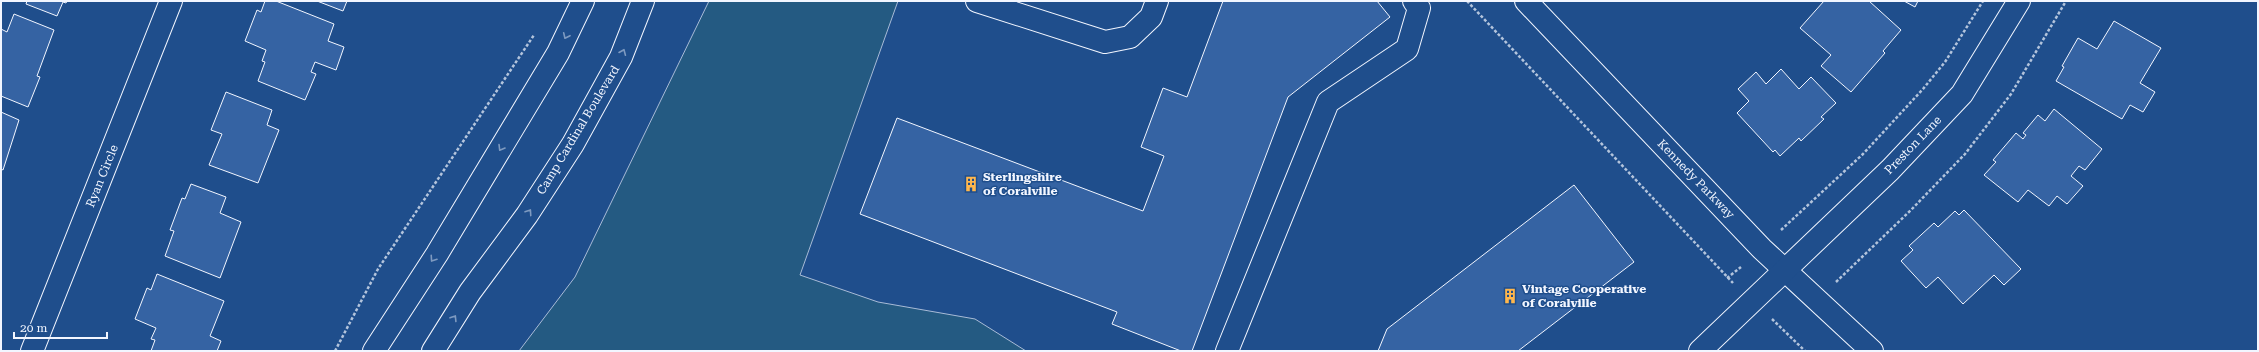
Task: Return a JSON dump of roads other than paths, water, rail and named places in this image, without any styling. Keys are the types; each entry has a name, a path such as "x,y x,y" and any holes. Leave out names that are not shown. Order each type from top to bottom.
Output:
{"street":[{"name":"Ryan Circle","path":"32,351 171,1"},
{"path":"374,351 437,254 554,60 583,1"},
{"name":"Camp Cardinal Boulevard","path":"433,351 470,292 527,215 573,144 621,57 643,1"},
{"path":"977,1 1105,42 1130,37 1151,17 1156,1"},
{"path":"1227,351 1328,102 1407,50 1419,8 1414,1"},
{"name":"Kennedy Parkway","path":"1526,1 1762,249 1872,351"},
{"name":"Preston Lane","path":"1700,351 1890,170 1962,94 2019,1"}],"place":[{"name":"Sterlingshire of Coralville","path":"971,184"},
{"name":"Vintage Cooperative of Coralville","path":"1510,296"}]}
